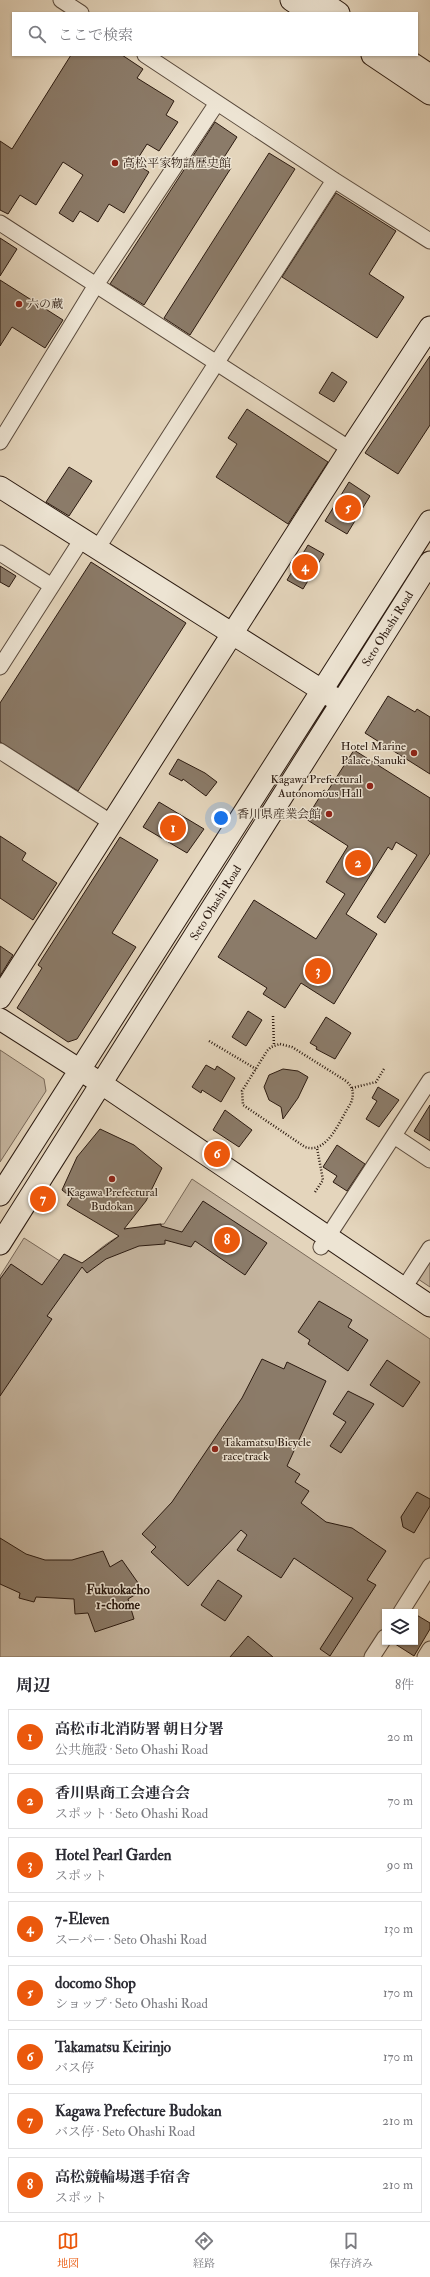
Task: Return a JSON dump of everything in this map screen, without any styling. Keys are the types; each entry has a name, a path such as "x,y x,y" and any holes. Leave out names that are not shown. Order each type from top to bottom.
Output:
{"street":[{"path":"61,0 79,12"},
{"path":"290,0 308,12"},
{"path":"320,0 338,12"},
{"path":"146,56 334,180 430,241"},
{"path":"373,56 430,94"},
{"path":"402,56 430,75"},
{"path":"0,442 96,285 217,103"},
{"path":"2,659 52,586 90,544 216,364 334,180"},
{"path":"0,223 216,364 350,449"},
{"path":"0,998 350,449 430,327"},
{"path":"0,487 341,703"},
{"name":"Seto Ohashi Road","path":"0,1195 430,521"},
{"path":"0,553 52,586"},
{"name":"Seto Ohashi Road","path":"0,1244 430,562"},
{"path":"0,752 112,823"},
{"path":"0,1019 76,1075 324,1242 430,1321"},
{"path":"0,1034 76,1075"},
{"path":"324,1242 430,1080"},
{"path":"394,1136 430,1160"},
{"path":"324,1242 404,1288 430,1306"},
{"path":"404,1288 430,1248"},
{"path":"404,1609 425,1584 430,1566"},
{"path":"372,1657 382,1642"},
{"path":"425,1657 430,1649"}],"path":[{"path":"273,1016 274,1046"},
{"path":"209,1041 256,1069"},
{"path":"280,1044 292,1047 346,1081 352,1088 353,1092 351,1103 327,1140 318,1148 304,1147 243,1105 242,1092 256,1069 267,1051 274,1046 280,1044"},
{"path":"352,1088 376,1082 384,1069"},
{"path":"315,1192 323,1180 318,1148"}],"shaded area":[{"path":"0,1050 44,1079 46,1091 0,1162"},
{"name":"Takamatsu Bicycle race track","path":"192,1179 430,1339 430,1559 398,1609 382,1609 382,1634 367,1657 0,1657 0,1276 24,1238 77,1272 85,1262 115,1238 139,1228 164,1224"},
{"path":"430,1261 430,1287 418,1279"}],"building":[{"path":"70,56 124,56 143,69 137,78 174,101 166,115 178,122 159,151 147,144 135,163 149,172 124,213 109,204 98,222 80,211 73,222 59,213 83,175 63,162 36,205 20,195 8,214 0,210 0,141 12,149"},
{"path":"215,122 237,137 221,162 231,168 144,305 110,284"},
{"path":"269,153 295,169 190,335 164,318"},
{"path":"336,193 396,231 369,274 404,297 377,338 282,277"},
{"path":"0,238 17,249 0,276"},
{"name":"六の蔵","path":"0,280 63,320 45,348 12,327 0,346"},
{"path":"430,356 430,425 398,474 365,453"},
{"path":"332,372 347,382 334,402 319,393"},
{"path":"247,409 328,462 288,524 216,477 237,444 228,438"},
{"path":"69,467 92,481 69,516 46,502"},
{"path":"349,482 370,496 347,534 325,521"},
{"path":"308,545 324,554 303,589 287,580"},
{"path":"91,562 186,623 78,791 0,742 0,703"},
{"path":"0,566 16,576 9,587 0,582"},
{"name":"Hotel Marine Palace Sanuki","path":"388,696 415,712 417,709 430,717 430,774 365,733"},
{"path":"354,750 430,798 430,853 385,923 377,917 417,855 396,842 392,850 388,847 346,914 377,934 334,1004 301,983 285,1008 263,994 267,988 218,957 254,900 316,939 345,894 326,882 348,846 306,819 324,790 327,792"},
{"path":"178,759 205,773 217,782 206,796 183,779 182,781 169,774"},
{"path":"159,802 204,829 187,853 143,827"},
{"path":"0,836 26,853 22,860 57,883 33,920 0,898"},
{"path":"120,837 158,860 112,933 136,947 77,1039 68,1042 17,1008 42,968 38,965"},
{"path":"0,946 13,955 0,976"},
{"path":"248,1011 262,1020 246,1046 232,1037"},
{"path":"326,1017 351,1033 335,1059 316,1049 317,1047 310,1043"},
{"path":"206,1065 215,1070 217,1066 235,1078 221,1102 202,1090 201,1093 192,1087"},
{"path":"283,1069 298,1071 308,1077 298,1098 283,1119 281,1107 269,1100 264,1087 269,1075"},
{"path":"378,1087 399,1100 379,1127 366,1119 377,1101 372,1098"},
{"path":"430,1105 430,1141 414,1131"},
{"path":"225,1110 252,1130 239,1147 213,1130"},
{"path":"100,1129 134,1145 162,1168 146,1201 124,1229 161,1224 161,1226 182,1232 203,1201 267,1243 245,1275 195,1241 191,1247 165,1240 165,1244 139,1246 106,1259 87,1273 82,1267 47,1316 52,1319 0,1396 0,1279 11,1264 42,1285 64,1254 82,1263 119,1236 67,1205 72,1198 62,1190 77,1157"},
{"path":"337,1145 365,1164 347,1191 333,1182 337,1176 323,1167"},
{"path":"319,1301 352,1320 348,1327 368,1340 348,1371 308,1344 310,1340 298,1332"},
{"path":"262,1359 284,1369 287,1362 326,1381 287,1466 300,1474 295,1482 309,1491 301,1503 326,1522 352,1528 386,1551 367,1580 376,1585 330,1656 320,1649 353,1598 294,1558 281,1578 237,1550 247,1535 241,1530 188,1586 151,1552 156,1547 142,1534 172,1502 242,1398"},
{"path":"387,1360 420,1382 403,1407 370,1385"},
{"path":"348,1391 374,1404 341,1453 330,1446 346,1422 333,1414"},
{"path":"417,1492 430,1499 430,1506 414,1533 403,1527 401,1517"},
{"path":"0,1538 26,1554 45,1560 72,1560 103,1551 110,1567 122,1560 143,1590 128,1599 134,1619 95,1632 88,1613 75,1614 74,1599 36,1597 34,1602 19,1598 20,1593 0,1584"},
{"path":"218,1580 242,1596 225,1621 201,1605"},
{"path":"418,1616 430,1623 430,1629 414,1656 397,1645 418,1645"},
{"path":"248,1636 273,1657 230,1657"}],"place":[{"name":"高松平家物語歴史館","path":"115,163"},
{"name":"六の蔵","path":"19,304"},
{"name":"docomo Shop","path":"348,508"},
{"name":"7-Eleven","path":"305,567"},
{"name":"Hotel Marine Palace Sanuki","path":"414,753"},
{"name":"Kagawa Prefectural Autonomous Hall","path":"370,786"},
{"name":"香川県産業会館","path":"329,814"},
{"name":"高松市北消防署 朝日分署","path":"173,828"},
{"name":"香川県商工会連合会","path":"358,863"},
{"name":"Hotel Pearl Garden","path":"318,971"},
{"name":"Takamatsu Keirinjo","path":"217,1154"},
{"name":"Kagawa Prefectural Budokan","path":"112,1179"},
{"name":"Kagawa Prefecture Budokan","path":"43,1199"},
{"name":"高松競輪場選手宿舎","path":"227,1240"},
{"name":"Takamatsu Bicycle race track","path":"215,1449"}],"district":[{"name":"Fukuokacho 1-chome","path":"118,1598"}]}
